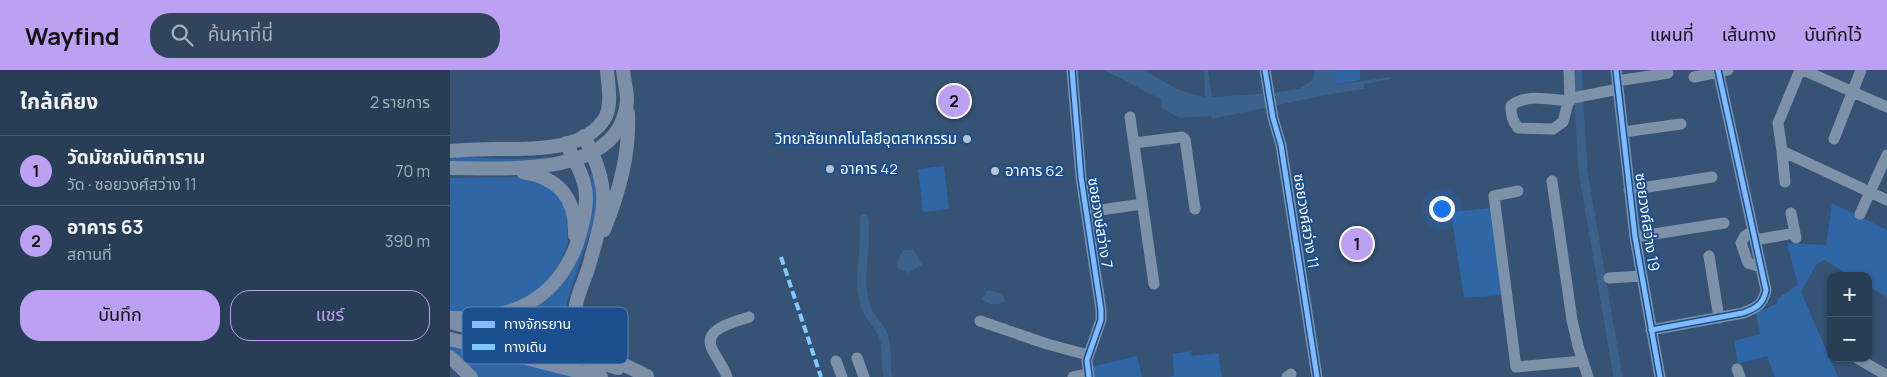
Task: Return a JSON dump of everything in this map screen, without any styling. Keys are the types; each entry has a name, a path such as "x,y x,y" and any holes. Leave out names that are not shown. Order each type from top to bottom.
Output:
{"main road":[{"path":"450,151 537,149 566,143 584,136 596,128 606,116 609,96 607,70"},
{"path":"588,268 594,258 612,210 625,168 629,131 622,70"},
{"path":"450,168 505,169 574,160 592,152 614,136 620,126 627,101"},
{"path":"576,307 576,299 588,268 603,206 602,185 592,152 584,136"},
{"path":"520,307 534,300 554,285 570,262 580,235 586,196 581,174 566,143"},
{"path":"505,169 546,178 562,191 568,200 574,220 575,239 570,262"},
{"path":"450,357 471,377"},
{"path":"550,364 600,377"},
{"path":"606,364 649,376"},
{"path":"625,364 649,376"}],"street":[{"name":"ซอยวงษ์สว่าง 7","path":"1072,70 1078,152 1101,310 1101,320 1087,360 1089,376"},
{"name":"ซอยวงศ์สว่าง 11","path":"1265,70 1273,118 1282,145 1317,377"},
{"path":"1569,70 1570,101 1563,122 1553,129 1518,128 1512,120 1511,106 1517,101 1545,99 1570,101 1573,98 1617,80 1668,74"},
{"path":"1785,182 1778,123 1801,70 1887,107"},
{"path":"1834,139 1861,70"},
{"path":"1694,77 1722,71 1754,236"},
{"name":"ซอยวงศ์สว่าง 19","path":"1617,80 1635,237 1660,377"},
{"path":"1130,117 1154,284"},
{"path":"1623,132 1681,124"},
{"path":"1134,144 1182,137 1185,139 1195,209"},
{"path":"1782,151 1887,200"},
{"path":"1860,214 1887,155"},
{"path":"1629,190 1712,177"},
{"path":"1552,181 1572,320 1588,377"},
{"path":"1518,191 1494,196 1516,367 1584,361"},
{"path":"1087,212 1142,204"},
{"path":"1651,330 1744,314 1757,308 1764,300 1766,290 1761,267 1748,263 1741,243 1745,236 1795,236 1791,213"},
{"path":"1635,237 1724,223"},
{"path":"1710,256 1719,318"},
{"path":"1609,278 1642,276"},
{"path":"727,377 723,366 711,347 710,339 713,333 720,328 749,317"},
{"path":"980,321 1047,344 1088,355"},
{"path":"856,358 864,377"},
{"path":"836,361 842,377"},
{"path":"1863,362 1886,376"},
{"path":"1072,377 1089,376"}],"shaded area":[{"path":"1104,70 1143,70 1179,90 1205,97 1204,70 1208,70 1212,97 1273,93 1299,89 1313,80 1315,70 1335,70 1334,82 1339,84 1391,77 1391,79 1364,84 1364,89 1330,94 1212,119 1211,116 1179,118 1161,107 1162,100"},
{"path":"1335,70 1360,70 1360,80 1339,84 1334,82"},
{"path":"450,156 508,159 554,157 553,161 450,163"},
{"path":"944,166 949,209 923,212 918,169"},
{"path":"592,171 594,172 597,203 593,225 567,301 567,307 536,307 551,296 568,276 592,186 590,175"},
{"path":"525,177 549,187 560,199 566,210 568,243 559,264 540,292 508,307 462,307 462,312 450,312 450,178"},
{"path":"1832,203 1887,230 1887,297 1872,288 1872,272 1844,272 1824,260 1816,265 1801,292 1827,352 1827,362 1831,362 1838,377 1775,377 1767,356 1738,364 1734,341 1760,334 1756,313 1778,303 1778,298 1798,285 1787,243 1826,245"},
{"path":"1490,208 1502,295 1464,298 1451,212"},
{"path":"904,250 913,250 922,265 908,273 897,268 899,256"},
{"path":"988,290 1002,294 1006,301 994,305 985,301 982,299"},
{"path":"450,343 462,346 462,363 450,351"},
{"path":"1191,351 1192,356 1218,353 1222,377 1167,377 1174,376 1173,354"},
{"path":"1137,356 1142,377 1093,377 1091,367"},
{"path":"464,364 535,364 587,377 477,377"}],"waterway":[{"path":"1577,70 1583,171 1618,377"},
{"path":"864,219 865,237 862,289 868,312 885,340 888,377"}],"marked path":[{"path":"781,257 821,377"}],"cycle path":[{"path":"1072,70 1081,177 1101,310 1101,320 1087,360 1089,377"},
{"path":"1265,70 1273,118 1281,145 1317,377"},
{"path":"1616,70 1635,237 1660,377"},
{"path":"1651,330 1743,313 1758,305 1763,299 1766,290 1718,70"}],"place":[{"name":"อาคาร 63","path":"954,101"},
{"name":"วิทยาลัยเทคโนโลยีอุตสาหกรรม","path":"967,139"},
{"name":"อาคาร 42","path":"830,169"},
{"name":"อาคาร 62","path":"995,171"},
{"name":"วัดมัชฌันติการาม","path":"1357,244"}]}
